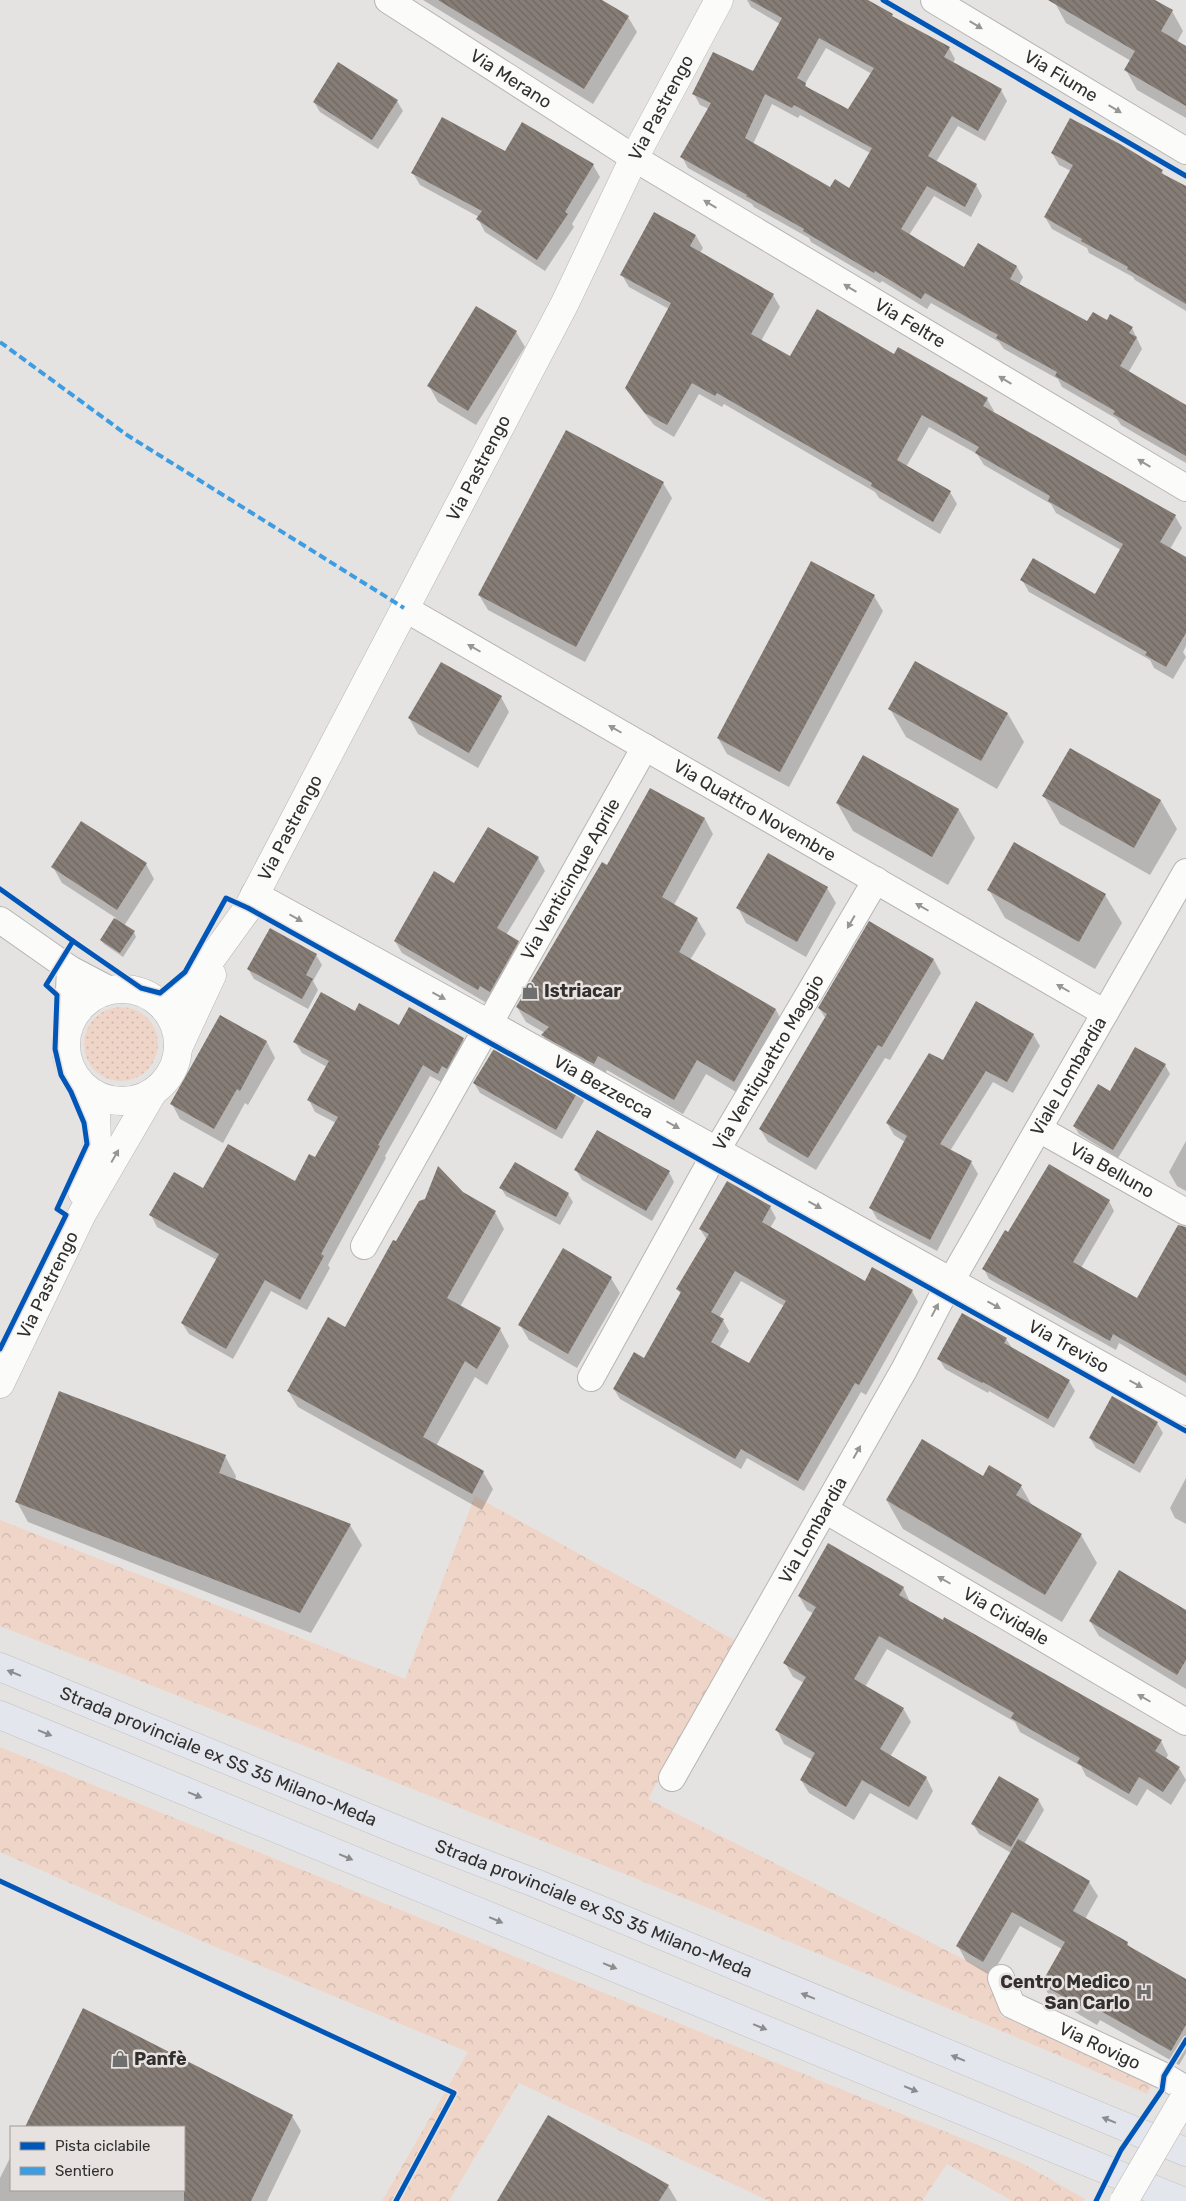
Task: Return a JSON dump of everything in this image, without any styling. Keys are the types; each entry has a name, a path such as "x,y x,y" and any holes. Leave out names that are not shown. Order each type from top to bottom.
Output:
{"highway":[{"name":"Strada provinciale ex SS 35 Milano-Meda","path":"0,1667 415,1837 535,1883 1186,2152"},
{"path":"0,1715 1182,2201"},
{"path":"1031,2138 1130,2201"}],"street":[{"name":"Via Merano","path":"388,0 634,158"},
{"name":"Via Pastrengo","path":"165,1009 193,984 248,908 565,303 634,158 719,0"},
{"name":"Via Fiume","path":"934,0 1186,151"},
{"name":"Via Feltre","path":"634,158 1186,488"},
{"name":"Via Quattro Novembre","path":"404,608 1105,1013"},
{"name":"Via Venticinque Aprile","path":"364,1246 645,747"},
{"name":"Viale Lombardia","path":"951,1282 1186,872"},
{"name":"Via Ventiquattro Maggio","path":"591,1378 718,1150 876,880"},
{"name":"Via Bezzecca","path":"254,894 718,1150 951,1282"},
{"path":"0,920 70,969 110,990"},
{"name":"Via Pastrengo","path":"178,1048 231,933"},
{"path":"67,1032 75,1014 92,998 110,990 128,990 147,996 165,1009 175,1029 178,1048 174,1066 164,1082 153,1092 135,1100 110,1100 96,1095 80,1084 69,1065 66,1046 70,969"},
{"name":"Via Pastrengo","path":"80,1084 96,1112 97,1145 82,1189 82,1214"},
{"name":"Via Pastrengo","path":"0,1384 82,1214 153,1092"},
{"name":"Via Belluno","path":"1038,1129 1186,1212"},
{"name":"Via Treviso","path":"951,1282 1186,1412"},
{"name":"Via Lombardia","path":"672,1778 825,1510 951,1282"},
{"name":"Via Cividale","path":"825,1510 1186,1722"},
{"name":"Via Rovigo","path":"1002,1978 1012,2005 1164,2076 1185,2095"},
{"path":"1124,2201 1185,2095"}],"green space":[{"path":"121,1007 135,1010 147,1018 155,1030 158,1044 155,1058 147,1070 135,1078 121,1081 107,1078 95,1070 87,1058 84,1044 87,1030 95,1018 107,1010"},
{"path":"475,1496 736,1641 648,1799 987,1971 1001,2016 1153,2083 1147,2094 1005,2032 576,1854 0,1626 0,1520 405,1679"},
{"path":"0,1747 1020,2162 1085,2199 1084,2201 1012,2201 947,2164 922,2201 769,2201 519,2083 449,2201 382,2201 468,2052 213,1946 0,1852"}],"building":[{"path":"438,0 602,0 629,16 584,89"},
{"path":"750,0 868,0 893,14 892,16 950,47 944,57 1002,89 978,131 952,116 928,156 977,184 965,207 927,186 901,229 964,267 978,243 1017,266 1010,279 1087,321 1093,312 1107,320 1110,314 1133,327 1129,333 1137,337 1120,366 1186,405 1186,456 1113,414 1115,411 1055,376 1057,372 996,338 998,335 925,293 921,299 875,271 874,273 803,231 804,229 680,157 711,103 692,94 713,52 753,71 782,18","holes":["819,38 874,68 848,109 805,86 806,83 797,78","765,94 792,108 794,105 872,148 849,188 835,179 830,187 745,138"]},
{"path":"1048,0 1155,0 1173,10 1161,31 1186,46 1186,106 1124,70 1135,51"},
{"path":"338,62 398,100 372,140 313,102"},
{"path":"442,117 505,151 522,122 594,164 565,212 568,214 537,260 476,219 482,211 411,173"},
{"path":"1070,118 1120,144 1163,170 1161,173 1186,186 1186,304 1044,217 1073,165 1051,153"},
{"path":"654,212 696,235 690,246 774,294 751,334 790,356 817,309 894,354 898,347 988,398 983,406 1176,515 1160,542 1186,557 1186,633 1166,667 1145,655 1147,652 1020,580 1033,558 1095,594 1123,544 1048,501 1050,496 975,453 979,447 922,415 897,460 951,491 933,522 871,486 872,483 717,393 715,396 692,383 667,425 645,413 625,388 671,303 620,275"},
{"path":"476,306 517,331 468,411 427,386"},
{"path":"566,430 664,482 576,647 478,595"},
{"path":"811,561 875,595 780,772 717,738"},
{"path":"915,661 1008,713 981,761 888,709"},
{"path":"441,662 502,696 469,753 408,718"},
{"path":"1070,748 1161,800 1134,848 1042,796"},
{"path":"863,755 959,809 932,857 836,803"},
{"path":"650,788 705,818 662,897 698,918 679,952 776,1009 734,1082 697,1060 674,1100 598,1056 594,1064 541,1035 549,1027 516,1007 602,862 607,865"},
{"path":"81,821 147,863 117,910 51,867"},
{"path":"488,827 539,857 497,928 519,941 490,992 480,986 478,990 394,941 434,871 454,883"},
{"path":"1014,842 1106,894 1079,942 987,890"},
{"path":"768,853 828,887 797,942 736,908"},
{"path":"114,918 135,931 120,953 100,940"},
{"path":"869,921 934,959 882,1047 878,1045 808,1158 759,1129 827,1014 818,1008"},
{"path":"270,928 317,954 306,975 313,979 302,999 247,969"},
{"path":"321,992 355,1011 359,1003 399,1025 409,1007 464,1038 447,1069 442,1066 438,1074 423,1065 378,1145 380,1146 321,1254 324,1256 300,1300 265,1280 226,1349 181,1323 219,1254 149,1215 174,1172 203,1188 228,1144 295,1181 309,1154 315,1157 338,1117 307,1100 329,1061 293,1042"},
{"path":"976,1001 1034,1034 1007,1082 986,1071 940,1144 972,1161 930,1240 869,1208 907,1136 886,1123 929,1053 943,1060"},
{"path":"220,1015 267,1041 240,1091 237,1089 214,1129 170,1104"},
{"path":"495,1047 519,1060 520,1058 579,1090 556,1130 473,1083"},
{"path":"1135,1047 1166,1064 1113,1150 1073,1126 1098,1084 1110,1091"},
{"path":"597,1130 670,1171 646,1211 574,1170"},
{"path":"515,1162 569,1193 556,1217 499,1188"},
{"path":"1049,1164 1110,1200 1073,1262 1137,1298 1178,1225 1186,1227 1186,1376 1113,1334 1110,1341 982,1269 1005,1230 1008,1232"},
{"path":"438,1166 463,1192 496,1211 447,1298 501,1328 477,1369 465,1361 423,1437 484,1471 472,1494 287,1391 328,1317 345,1327 393,1240 396,1241 419,1201 425,1199"},
{"path":"727,1181 771,1206 762,1222 865,1281 872,1267 913,1290 859,1385 855,1383 798,1481 741,1449 735,1459 613,1389 634,1352 644,1358 681,1292 676,1289 709,1234 699,1229","holes":["735,1271 786,1301 749,1363 711,1342 724,1319 711,1312"]},
{"path":"563,1248 612,1277 568,1354 518,1325"},
{"path":"962,1313 1007,1338 1004,1343 1070,1380 1048,1419 983,1382 937,1359"},
{"path":"59,1391 226,1455 219,1473 351,1524 300,1613 15,1502"},
{"path":"1112,1396 1158,1422 1134,1464 1089,1438"},
{"path":"922,1439 983,1476 989,1465 1022,1485 1016,1495 1082,1534 1045,1595 886,1500"},
{"path":"828,1543 904,1587 899,1595 943,1620 944,1617 1162,1740 1155,1751 1180,1767 1163,1792 1139,1777 1129,1794 1077,1763 1080,1758 1011,1718 1014,1713 879,1636 854,1679 904,1708 880,1749 927,1777 909,1807 862,1780 846,1807 800,1780 815,1753 775,1730 806,1677 783,1663 816,1607 798,1596"},
{"path":"1119,1570 1186,1610 1186,1660 1177,1675 1089,1621"},
{"path":"999,1776 1039,1799 1011,1847 971,1824"},
{"path":"1018,1839 1090,1881 1073,1911 1128,1942 1127,1945 1186,1979 1186,2025 1171,2051 1092,2006 1089,2011 1041,1984 1065,1942 1012,1912 983,1962 956,1946"},
{"path":"83,2008 293,2115 251,2201 184,2201 185,2126 25,2126"},
{"path":"548,2115 669,2185 659,2201 497,2201"}],"marked path":[{"path":"0,342 127,435 404,608"}],"cycle path":[{"path":"883,0 1186,176"},
{"path":"0,889 73,941 46,985 57,995 55,1049 61,1075 71,1092 84,1123 87,1144 57,1209 66,1215 0,1349"},
{"path":"73,941 141,988 160,993 185,972 226,898 248,908 1186,1431"},
{"path":"0,1881 454,2093 396,2201"},
{"path":"1096,2201 1121,2150 1162,2090 1164,2076 1186,2040"}],"place":[{"name":"Istriacar","path":"530,991"},
{"name":"Centro Medico San Carlo","path":"1144,1992"},
{"name":"Panfè","path":"120,2059"}]}
